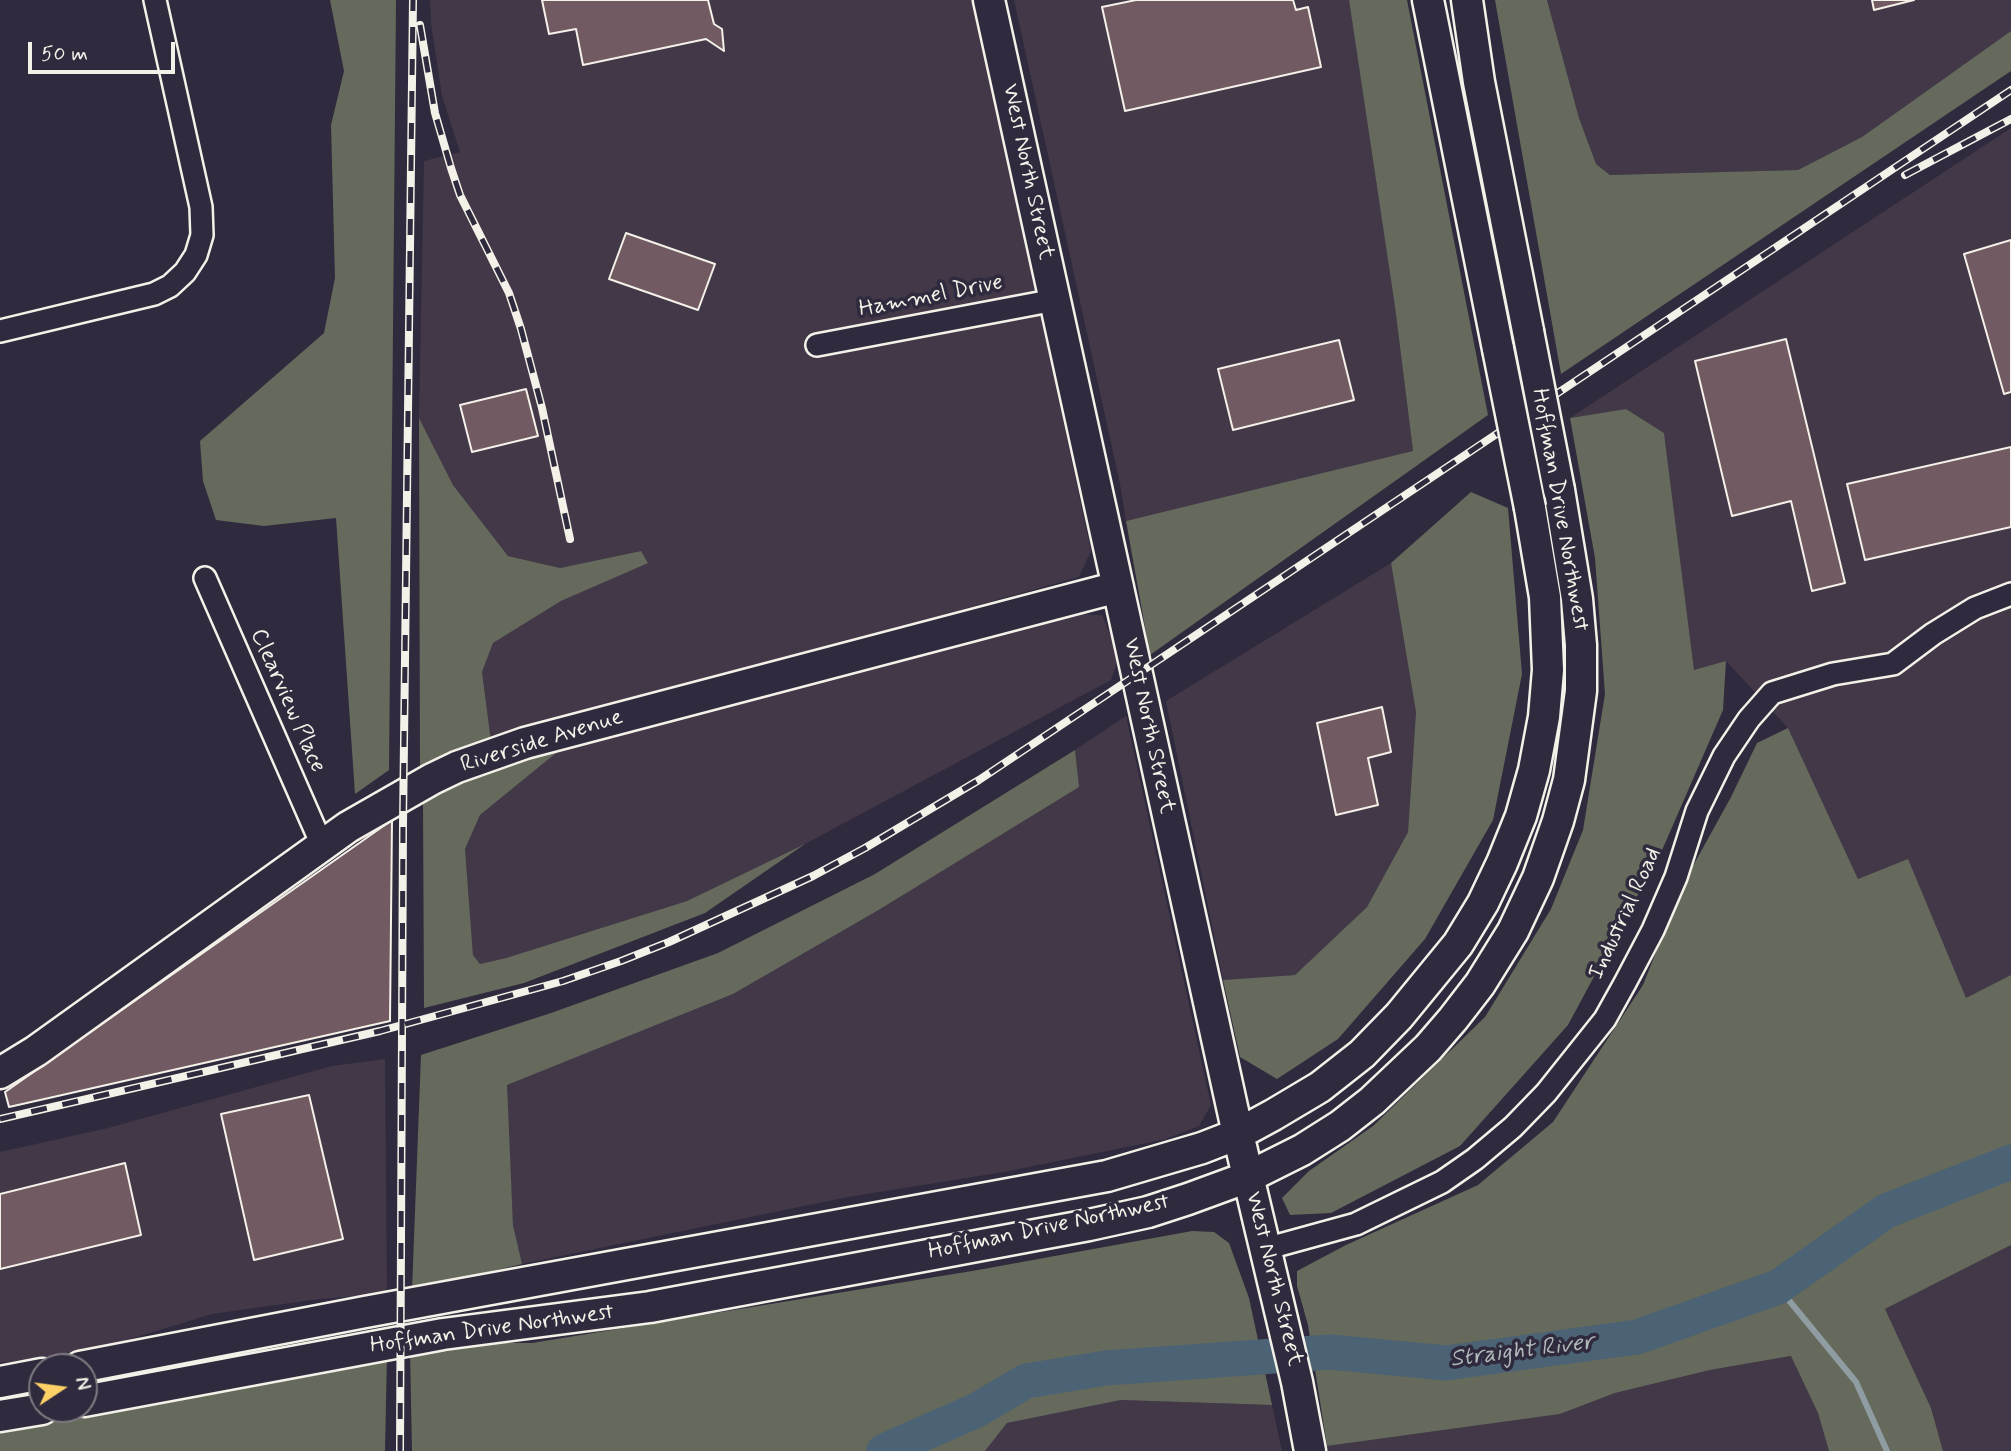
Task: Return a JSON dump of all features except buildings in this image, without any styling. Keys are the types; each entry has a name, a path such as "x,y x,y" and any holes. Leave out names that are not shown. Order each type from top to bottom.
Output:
{"main road":[{"name":"West North Street","path":"989,0 1238,1134 1297,1381 1307,1437"},
{"name":"Hoffman Drive Northwest","path":"98,1364 1107,1176 1202,1148 1238,1134 1320,1087 1362,1054 1399,1016 1458,944 1483,903 1521,816 1534,770 1544,717 1548,670 1546,609 1530,508 1428,0"},
{"name":"Hoffman Drive Northwest","path":"98,1398 443,1334 650,1307 1148,1212 1277,1164 1340,1126 1372,1101 1428,1048 1453,1020 1479,984 1513,931 1538,878 1569,780 1581,691 1577,598 1559,490 1479,82 1467,0"},
{"name":"Riverside Avenue","path":"1,1069 36,1051 348,827 432,779 504,750 1118,587"},
{"path":"0,1382 28,1377"},
{"path":"0,1416 28,1411"}],"street":[{"path":"0,331 153,294 178,279 196,255 202,235 201,207 155,0"},
{"name":"Hammel Drive","path":"817,345 1055,300"},
{"name":"Clearview Place","path":"205,578 322,845"},
{"name":"Industrial Road","path":"1265,1249 1356,1224 1442,1182 1504,1135 1546,1093 1605,1019 1619,995 1653,930 1676,877 1697,811 1724,756 1749,719 1772,693 1833,674 1893,664 1933,634 1975,608 2011,594"}],"shaded area":[{"path":"430,0 973,0 1091,551 1079,577 491,741 482,672 493,643 561,601 648,562 640,551 560,568 508,556 453,485 419,418 424,161 460,152 442,96"},
{"path":"1014,0 1349,0 1395,307 1413,452 1126,521"},
{"path":"1547,0 2011,0 2011,31 1862,137 1798,170 1610,175 1596,164 1579,118"},
{"path":"2011,128 2011,975 1966,999 1908,860 1858,879 1788,728 1726,661 1694,671 1664,433 1626,409 1570,418"},
{"path":"1391,563 1416,712 1408,832 1367,907 1295,975 1223,980 1166,701"},
{"path":"1080,614 1102,615 1119,657 1111,680 805,844 687,901 506,958 480,964 473,955 465,849 480,815 561,749"},
{"path":"1126,716 1211,1105 1199,1126 1166,1139 1004,1172 848,1197 522,1264 513,1225 506,1085 733,994 877,911 1078,787 1075,750"},
{"path":"385,1059 387,1294 319,1299 212,1314 74,1353 28,1353 28,1359 0,1363 0,1152 108,1128 332,1066"},
{"path":"2011,1245 2011,1451 1943,1451 1931,1408 1885,1309"},
{"path":"1792,1356 1818,1413 1829,1451 1329,1451 1327,1446 1560,1414 1615,1393 1710,1370"},
{"path":"1121,1400 1272,1405 1282,1451 985,1451 1007,1423"}],"green space":[{"path":"330,0 396,0 389,770 355,794 336,518 264,526 216,520 203,481 200,441 324,333 335,278 331,125 344,71"},
{"path":"1349,0 1407,0 1488,415 1150,655 1126,521 1413,451 1395,307"},
{"path":"1495,0 1547,0 1579,118 1596,164 1610,175 1798,170 1862,137 2011,31 2011,71 1561,374"},
{"path":"1626,409 1664,433 1694,670 1726,661 1723,710 1663,848 1568,1025 1460,1146 1331,1213 1290,1215 1282,1198 1309,1171 1373,1126 1485,1017 1551,909 1583,830 1605,694 1595,558 1570,418"},
{"path":"419,418 453,485 508,556 560,568 641,551 648,563 561,601 493,643 482,672 491,741 420,771"},
{"path":"1471,492 1508,508 1522,674 1493,820 1425,939 1338,1039 1277,1079 1240,1057 1223,980 1295,975 1367,907 1408,832 1416,712 1391,563"},
{"path":"1788,728 1858,879 1908,859 1966,998 2011,975 2011,1245 1885,1309 1931,1408 1943,1451 1829,1451 1818,1413 1791,1356 1710,1370 1615,1393 1560,1414 1327,1446 1308,1325 1297,1286 1297,1271 1346,1245 1478,1185 1553,1122 1643,985 1683,884 1757,743"},
{"path":"561,749 480,815 465,849 473,955 480,964 687,901 805,844 705,913 524,983 424,1008 423,803 452,784"},
{"path":"1075,750 1079,787 877,911 733,994 507,1085 513,1225 522,1264 412,1290 421,1055 551,1013 718,953 875,874"},
{"path":"1192,1231 1214,1232 1229,1243 1249,1298 1272,1405 1121,1400 1007,1423 985,1451 412,1451 410,1351 471,1343 532,1343 978,1270"},
{"path":"387,1354 385,1451 0,1451 0,1431 43,1423 98,1423 98,1413 242,1386"}],"waterway":[{"name":"Straight River","path":"884,1451 977,1410 1026,1381 1106,1368 1330,1352 1446,1363 1637,1337 1778,1287 1886,1211 2011,1162"},
{"path":"1778,1287 1856,1382 1887,1451"}],"railway":[{"path":"400,1451 403,824 413,0"},
{"path":"420,25 435,113 451,168 460,195 509,293 521,329 542,408 570,539"},
{"path":"0,1119 380,1031 563,981 669,942 813,876 979,780 2011,90"},
{"path":"1905,175 2011,119"}]}
